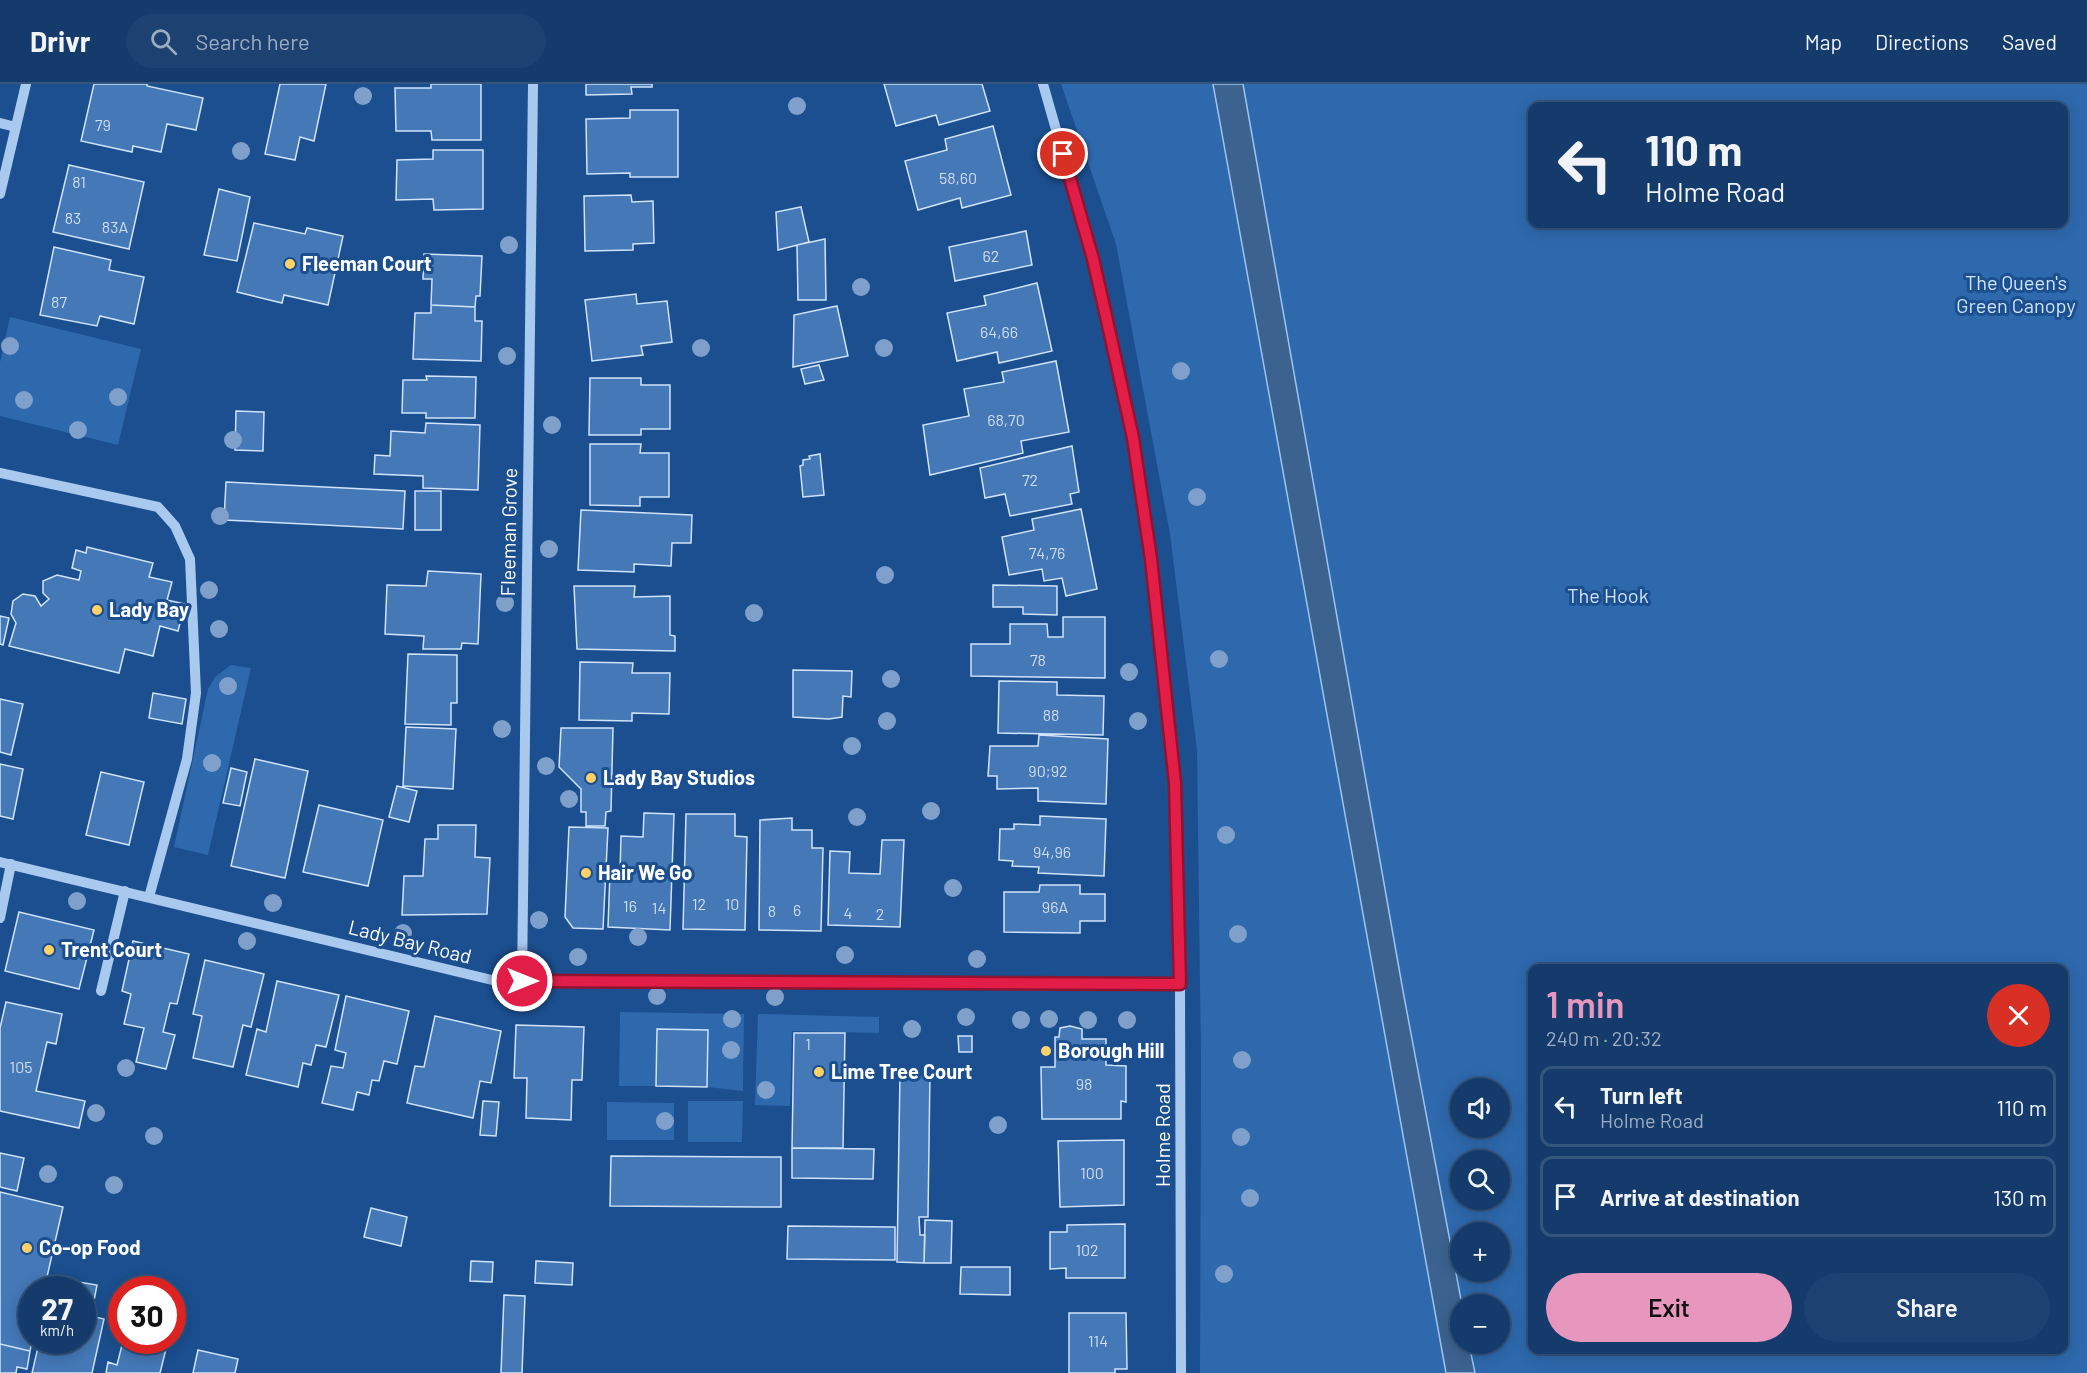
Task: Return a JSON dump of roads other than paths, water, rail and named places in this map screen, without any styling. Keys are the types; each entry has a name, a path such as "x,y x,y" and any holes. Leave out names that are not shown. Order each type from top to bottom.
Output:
{"street":[{"path":"0,194 26,84"},
{"name":"Fleeman Grove","path":"522,981 532,84"},
{"name":"Holme Road","path":"1043,84 1095,268 1133,438 1151,559 1175,783 1180,984 1181,1373"},
{"path":"0,123 16,127"},
{"path":"0,473 158,507 175,526 190,559 196,693 187,759 149,897"},
{"path":"0,918 6,863"},
{"name":"Lady Bay Road","path":"6,863 492,980 1180,984"},
{"path":"101,991 125,891"}],"place":[{"name":"Fleeman Court","path":"290,264"},
{"name":"Lady Bay","path":"97,610"},
{"name":"Lady Bay Studios","path":"591,778"},
{"name":"Hair We Go","path":"586,873"},
{"name":"Trent Court","path":"49,950"},
{"name":"Borough Hill","path":"1046,1051"},
{"name":"Lime Tree Court","path":"819,1072"},
{"name":"Co-op Food","path":"27,1248"}],"park label":[{"name":"The Queen's Green Canopy","path":"2016,294"},
{"name":"The Hook","path":"1608,596"}]}
